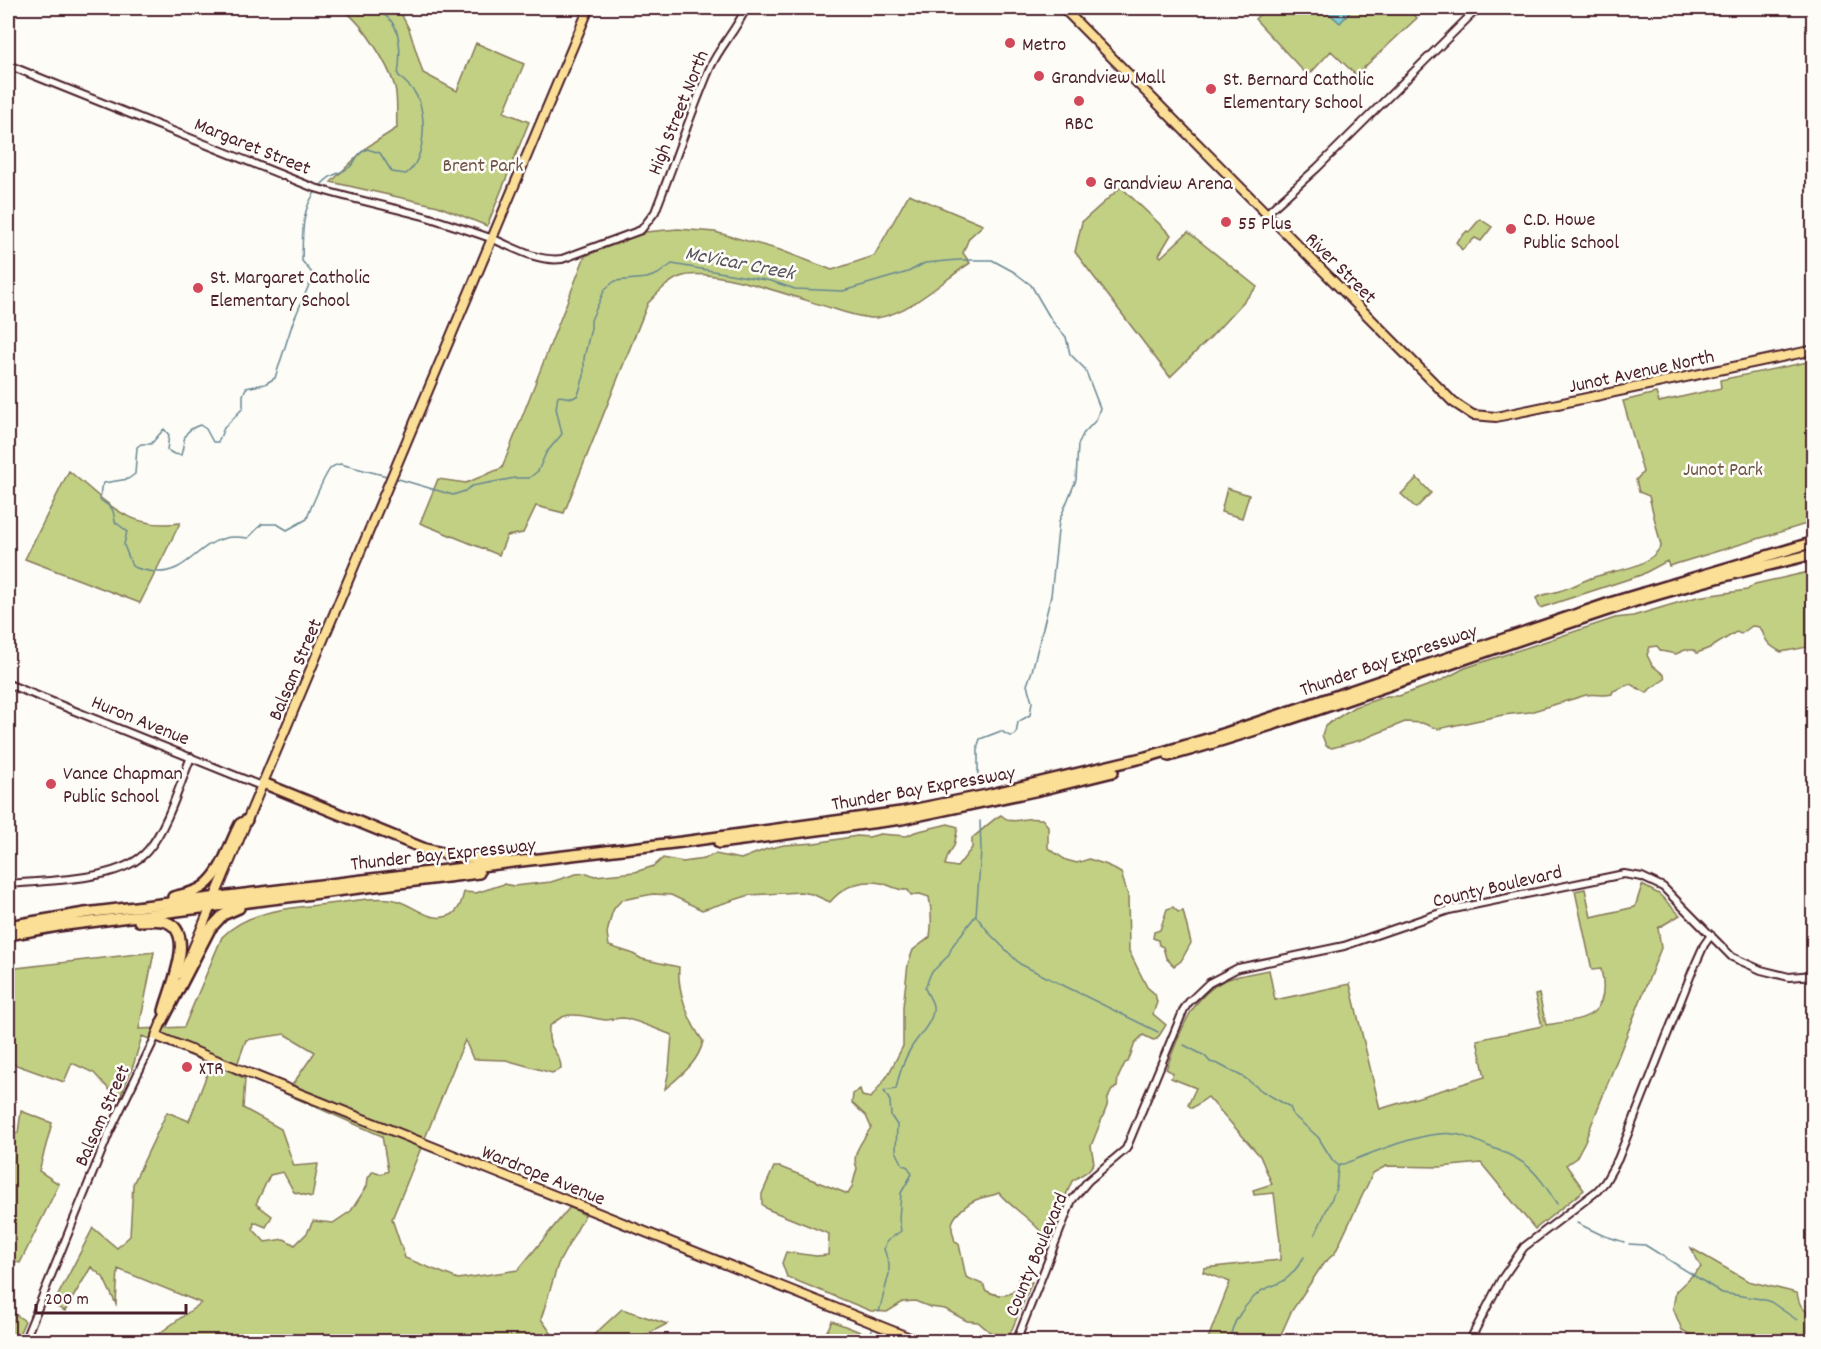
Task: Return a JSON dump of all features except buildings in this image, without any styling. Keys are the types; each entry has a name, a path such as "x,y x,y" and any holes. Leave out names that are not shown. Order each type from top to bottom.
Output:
{"highway":[{"path":"1784,549 1814,537"},
{"name":"Thunder Bay Expressway","path":"8,926 85,913 550,858 901,812 1042,783 1146,757 1235,730 1613,602 1784,549 1814,542"},
{"name":"Thunder Bay Expressway","path":"8,935 89,922 902,819 1044,789 1218,743 1617,607 1712,579 1814,555"},
{"path":"262,785 438,853 479,859 550,858"},
{"path":"153,905 206,885 217,871 240,824 247,820"},
{"path":"162,1022 210,929 218,919 234,909 292,897"},
{"path":"89,922 165,922 176,929 182,942 180,958 162,1022"}],"main road":[{"name":"Balsam Street","path":"156,1036 589,8"},
{"name":"River Street","path":"1063,8 1453,402 1475,415"},
{"name":"Junot Avenue North","path":"1475,415 1496,417 1814,350"},
{"name":"Wardrope Avenue","path":"156,1036 920,1341"}],"street":[{"name":"High Street North","path":"552,260 562,259 641,230 656,212 711,66 746,8"},
{"path":"1266,214 1317,168 1478,8"},
{"name":"Margaret Street","path":"8,65 312,187 426,217 492,239 540,259 552,260"},
{"name":"Huron Avenue","path":"8,684 262,785"},
{"path":"8,884 98,875 118,871 135,863 148,851 158,834 191,757"},
{"name":"County Boulevard","path":"1016,1341 1072,1200 1088,1181 1126,1149 1184,1009 1209,983 1238,968 1344,946 1449,910 1624,874 1636,875 1658,883 1732,957 1746,964 1789,977 1814,975"},
{"path":"1469,1341 1501,1280 1524,1247 1597,1191 1605,1182 1618,1159 1692,972 1711,935"},
{"name":"Balsam Street","path":"24,1341 109,1133 156,1036"}],"green space":[{"name":"Brent Park","path":"340,8 398,8 409,29 423,73 457,91 476,43 524,64 504,112 529,122 487,226 438,206 331,182 367,147 397,128 396,92 386,66 365,32"},
{"path":"1266,8 1407,8 1417,18 1356,75 1331,51 1308,76 1255,19"},
{"path":"1121,187 1171,235 1159,255 1161,257 1188,232 1257,287 1170,377 1075,252 1082,222"},
{"path":"909,194 983,225 969,238 963,253 970,263 925,296 889,315 871,318 732,279 694,275 675,279 648,303 564,513 536,506 523,533 507,536 499,555 420,523 438,479 466,483 502,468 585,256 645,232 678,229 715,232 780,250 832,270 874,256"},
{"path":"1480,219 1492,227 1481,241 1475,238 1462,250 1456,242"},
{"name":"Junot Park","path":"1813,361 1813,522 1669,566 1667,561 1641,575 1540,608 1536,598 1594,577 1640,564 1655,554 1661,546 1649,496 1639,492 1636,480 1643,472 1623,401 1656,393 1659,402 1721,388 1720,380"},
{"path":"69,471 107,503 132,518 162,524 180,523 140,603 25,559"},
{"path":"1417,478 1431,493 1416,508 1401,494"},
{"path":"1227,488 1249,495 1242,518 1221,512"},
{"path":"1813,571 1813,646 1781,652 1768,643 1760,628 1752,626 1741,634 1736,632 1712,647 1697,653 1694,650 1685,650 1676,654 1661,651 1657,646 1650,647 1647,655 1652,665 1664,675 1665,679 1647,693 1630,684 1613,691 1612,694 1586,695 1530,712 1503,715 1438,729 1422,723 1405,722 1361,740 1332,748 1326,746 1322,735 1325,726 1354,707 1387,696 1399,696 1438,682 1465,668 1615,618 1633,616 1697,597 1747,590 1755,584"},
{"path":"1001,815 1013,821 1042,819 1048,826 1048,848 1066,860 1077,863 1089,859 1121,873 1128,895 1129,951 1147,987 1155,994 1157,1002 1153,1014 1166,1025 1157,1039 1153,1040 1143,1035 1135,1043 1128,1062 1125,1063 1118,1078 1117,1087 1112,1090 1108,1098 1091,1146 1094,1163 1088,1171 1072,1181 1045,1245 1040,1230 999,1193 972,1202 954,1219 952,1231 955,1242 959,1244 966,1277 984,1285 985,1290 1002,1295 1015,1290 1018,1279 1023,1278 1032,1282 1007,1341 978,1322 967,1321 945,1309 930,1307 915,1301 903,1302 887,1312 871,1311 787,1277 782,1263 786,1252 816,1256 828,1255 829,1234 767,1209 762,1204 762,1194 774,1167 780,1167 848,1194 857,1168 855,1158 857,1152 871,1127 866,1116 852,1103 853,1094 860,1089 862,1096 871,1098 888,1075 903,1046 903,1007 908,964 913,950 930,937 930,902 929,897 920,894 911,895 908,890 873,882 852,885 830,902 812,894 800,892 750,895 702,910 671,895 653,894 622,900 612,913 607,933 609,946 642,959 679,967 680,986 685,1006 703,1041 693,1062 665,1089 672,1035 628,1019 605,1020 569,1015 556,1021 549,1027 549,1039 560,1060 561,1069 552,1073 506,1060 473,1059 465,1040 392,1219 405,1258 458,1279 518,1270 570,1207 585,1215 558,1264 541,1319 557,1341 149,1341 201,1303 118,1269 116,1304 103,1277 91,1267 65,1311 53,1305 93,1228 117,1248 130,1236 133,1184 167,1112 189,1121 211,1064 142,1036 119,1100 94,1073 72,1063 64,1082 8,1062 8,969 154,952 139,1029 184,1027 222,937 248,919 263,914 378,898 398,901 427,915 443,917 457,910 464,892 476,893 504,884 514,886 551,882 576,874 587,873 595,876 635,872 654,866 663,858 683,862 704,859 715,854 741,859 784,845 880,834 907,836 948,824 958,827 954,846 945,865 957,867 972,848 972,838","holes":["285,1034 315,1052 286,1094 382,1136 388,1171 382,1174 373,1171 368,1178 367,1186 351,1211 333,1223 313,1221 307,1233 295,1245 284,1239 265,1242 253,1229 254,1222 266,1227 272,1216 256,1204 270,1175 283,1172 294,1192 312,1197 318,1164 294,1166 281,1129 243,1108 245,1079 234,1073 246,1040"]},
{"path":"1642,885 1659,894 1680,915 1658,928 1661,948 1585,1141 1576,1158 1566,1165 1584,1190 1535,1229 1481,1163 1440,1167 1386,1166 1373,1173 1335,1253 1323,1264 1291,1312 1278,1341 1207,1341 1230,1282 1203,1272 1204,1268 1280,1260 1280,1242 1274,1193 1254,1195 1253,1190 1272,1184 1260,1156 1208,1097 1192,1108 1188,1105 1196,1088 1171,1078 1173,1073 1166,1069 1187,1019 1202,997 1223,981 1269,970 1275,1000 1350,984 1380,1109 1485,1077 1477,1040 1542,1026 1535,995 1539,994 1546,1025 1572,1021 1592,1013 1602,998 1601,969 1592,970 1575,891 1585,889 1591,917 1635,907"},
{"path":"1173,907 1178,912 1183,911 1191,943 1181,961 1174,966 1166,958 1158,940 1153,938 1154,932 1160,930 1167,909"},
{"path":"21,1111 52,1123 39,1171 59,1184 20,1263 8,1260 8,1131 18,1133"},
{"path":"1691,1248 1748,1281 1797,1293 1802,1307 1813,1315 1813,1341 1798,1341 1784,1335 1782,1341 1701,1341 1682,1330 1673,1308 1676,1291 1701,1267"},
{"path":"8,1309 25,1321 16,1341 8,1341"},
{"path":"622,1309 667,1324 634,1341 587,1341"},
{"path":"832,1321 878,1339 877,1341 822,1341"}],"water":[{"path":"1323,8 1354,8 1340,23"}],"waterway":[{"name":"McVicar Creek","path":"320,186 328,178 350,167 360,153 367,149 380,153 392,172 406,174 413,167 421,147 422,112 415,93 398,75 400,48 393,23 379,13 358,11 355,8"},
{"name":"McVicar Creek","path":"317,190 305,215 303,233 302,261 312,273 312,278 293,322 275,378 265,384 246,388 243,395 243,408 224,428 218,442 213,442 206,429 200,425 187,433 181,455 167,450 169,435 164,429 151,444 141,444 137,447 135,474 128,479 104,483 100,500 111,508 115,522 127,531 124,545 132,566 155,572 175,569 206,547 225,538 248,538 262,524 277,524 287,530 307,519 325,477 334,466 340,464 387,476"},
{"name":"McVicar Creek","path":"395,478 453,495 472,486 515,478 529,478 538,471 546,453 562,434 556,408 558,396 573,398 578,395 584,376 584,358 591,320 605,289 615,281 647,278 658,274 672,264 771,281 795,289 843,291 908,272 925,263 992,260 1031,285 1052,321 1066,337 1070,354 1085,369 1100,408 1096,420 1083,434 1078,445 1076,480 1059,521 1051,596 1027,685 1032,702 1030,715 1018,722 1016,734 1012,736 1001,731 980,739 978,775"},
{"name":"McVicar Creek","path":"879,1312 889,1274 889,1264 884,1249 887,1241 901,1231 899,1219 901,1193 912,1174 908,1167 903,1165 896,1151 897,1125 891,1116 890,1101 884,1091 896,1089 906,1058 933,1012 932,1002 925,988 931,973 948,956 953,945 976,915 981,851 980,821"},
{"path":"976,916 1020,964 1158,1032"},
{"path":"1184,1045 1205,1056 1210,1062 1245,1078 1290,1107 1293,1115 1318,1137 1338,1165"},
{"path":"1338,1166 1412,1139 1454,1134 1502,1151 1521,1161 1536,1174 1557,1204"},
{"path":"1315,1235 1336,1189 1338,1167"},
{"path":"1577,1223 1624,1242"},
{"path":"1629,1244 1645,1245 1722,1293 1771,1302 1797,1320"},
{"path":"1230,1342 1236,1320 1250,1301 1261,1291 1289,1277 1304,1257"},
{"name":"McVicar Creek","path":"867,1342 872,1330"}],"place":[{"name":"Metro","path":"1010,43"},
{"name":"Grandview Mall","path":"1039,76"},
{"name":"St. Bernard Catholic Elementary School","path":"1211,89"},
{"name":"RBC","path":"1079,101"},
{"name":"Grandview Arena","path":"1091,182"},
{"name":"55 Plus","path":"1226,222"},
{"name":"C.D. Howe Public School","path":"1511,229"},
{"name":"St. Margaret Catholic Elementary School","path":"198,288"},
{"name":"Vance Chapman Public School","path":"51,784"},
{"name":"XTR","path":"187,1067"}]}
